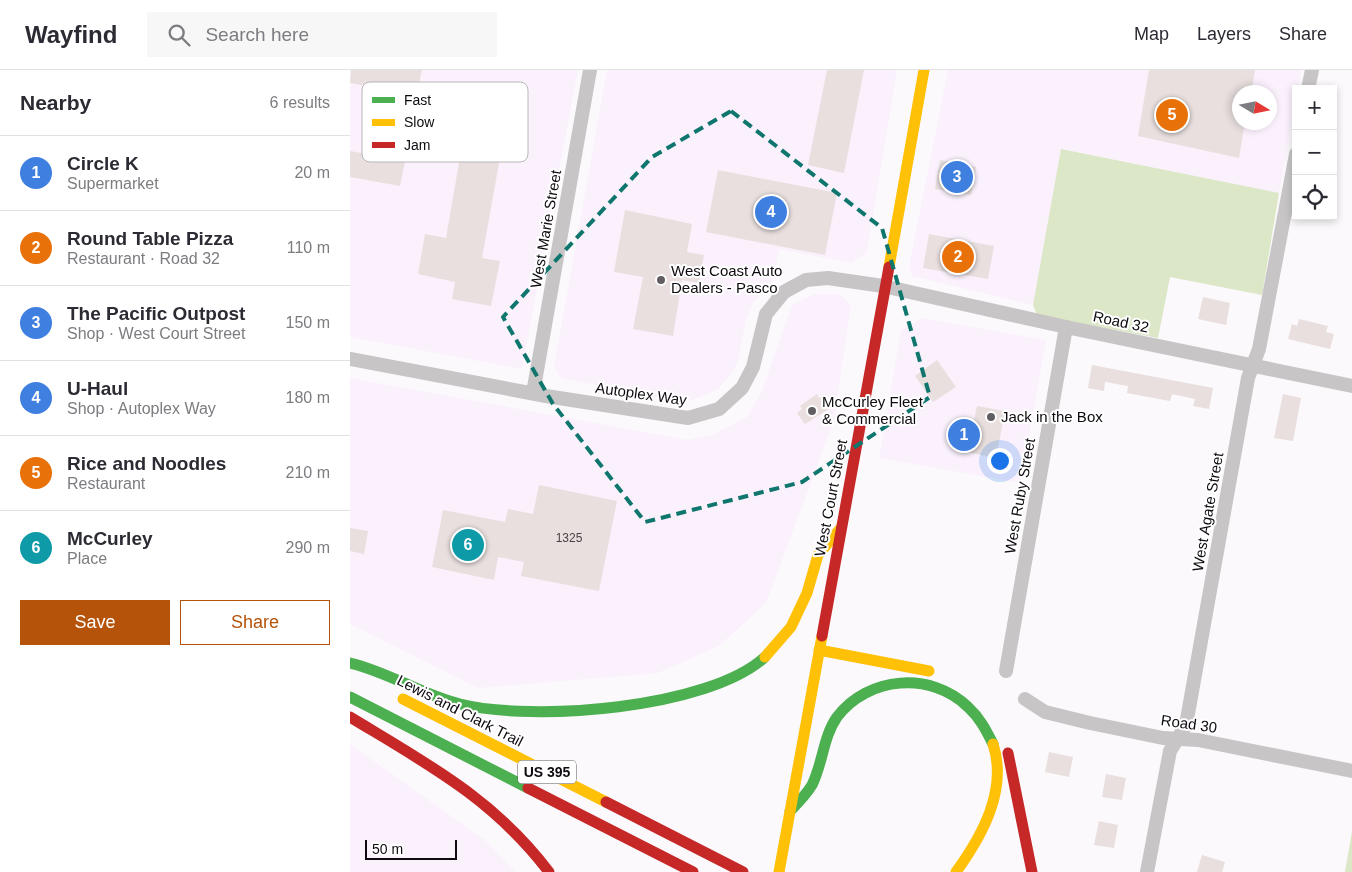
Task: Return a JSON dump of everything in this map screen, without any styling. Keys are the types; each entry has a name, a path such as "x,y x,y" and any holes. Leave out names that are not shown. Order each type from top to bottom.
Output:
{"main road":[{"name":"West Court Street","path":"779,872 883,286 924,70"},
{"path":"350,663 369,666 444,699 512,713 565,712 700,692 749,670 774,649 794,622 802,606 819,552 840,529"},
{"path":"819,650 940,673"},
{"path":"350,672 368,681"},
{"path":"790,811 812,785 826,739 843,711 854,700 883,685 920,682 950,691 976,712 993,741 997,757 997,787 993,802 983,826 956,872"},
{"name":"Lewis and Clark Trail","path":"394,694 743,872"},
{"name":"US 395","path":"350,697 693,872"},
{"path":"350,717 467,790 492,808 528,844 549,872"},
{"path":"1005,738 1032,872"}],"street":[{"name":"West Marie Street","path":"533,393 590,70"},
{"path":"1309,85 1312,70"},
{"name":"West Agate Street","path":"1147,872 1170,751 1186,725 1248,378 1259,349 1292,175"},
{"name":"Autoplex Way","path":"350,359 677,418 703,415 719,408 742,388 753,367 766,314 784,292 806,280 815,278 839,278 883,286"},
{"name":"Road 32","path":"883,286 1066,327 1352,386"},
{"name":"West Ruby Street","path":"1006,671 1066,327"},
{"name":"Road 30","path":"1025,699 1034,707 1060,716 1163,738 1198,740 1352,770"}],"highlighted area":[{"path":"731,111 882,228 930,397 802,482 645,522 553,404 503,317 652,157"}],"shaded area":[{"path":"350,70 578,70 522,369 350,337"},
{"path":"607,70 897,70 867,252 852,263 779,249 773,280 753,303 746,320 738,361 733,372 717,390 693,400 671,400 561,378 554,367"},
{"path":"948,70 1301,70 1299,85 1292,85 1292,122 1279,193 1062,149 1033,305 912,276 909,266"},
{"path":"814,294 840,294 851,305 834,421 766,603 719,646 658,673 478,688 350,624 350,378 688,440 712,435 747,417 761,393 792,305"},
{"path":"921,318 1046,340 1021,483 879,458 901,330"},
{"path":"350,744 486,841 516,872 350,872"}],"green space":[{"path":"1061,149 1279,193 1262,295 1170,277 1158,338 1037,315 1033,305"},
{"path":"1352,831 1352,872 1345,872"}],"building":[{"path":"351,70 422,70 419,82 362,82 362,85 350,83"},
{"path":"827,70 864,70 844,173 808,165"},
{"path":"1149,70 1255,70 1252,85 1232,85 1232,130 1244,130 1239,158 1138,136"},
{"path":"350,151 362,153 362,162 405,162 400,186 350,177"},
{"path":"940,160 976,167 971,195 935,189"},
{"path":"459,162 499,162 482,258 500,261 491,306 452,299 455,282 418,274 425,234 446,238"},
{"path":"718,170 837,193 825,255 706,232"},
{"path":"625,210 692,224 687,252 704,255 699,283 682,280 673,336 633,329 643,277 614,272"},
{"path":"929,234 994,246 988,279 923,268"},
{"path":"1203,297 1230,303 1226,325 1198,319"},
{"path":"1299,319 1328,326 1326,332 1334,334 1330,349 1288,339 1292,324 1297,326"},
{"path":"937,360 956,387 933,402 915,376"},
{"path":"1092,365 1213,388 1209,409 1193,406 1195,399 1172,394 1170,401 1127,393 1128,386 1105,382 1104,391 1088,388"},
{"name":"McCurley Fleet & Commercial","path":"817,394 819,398 824,395 832,407 805,424 797,413 802,409 800,406"},
{"path":"1283,394 1301,398 1293,441 1274,438"},
{"path":"977,406 1005,411 996,458 952,449 958,418 974,421"},
{"path":"539,485 617,501 599,591 521,576 524,562 498,557 494,580 432,567 443,510 505,522 508,509 533,514"},
{"path":"350,528 368,531 364,554 350,551"},
{"path":"1049,752 1073,757 1069,777 1045,772"},
{"path":"1106,774 1126,778 1122,800 1102,797"},
{"path":"1099,821 1118,825 1114,848 1094,845"},
{"path":"1202,855 1225,862 1222,872 1197,872"}],"traffic: fast":[{"path":"350,663 460,704 530,712 618,707 663,699 704,689 739,675 765,657"},
{"path":"790,811 805,796 812,785 829,733 837,717 850,703 865,693 882,686 900,683 918,684 936,688 953,695 976,715 993,744"},
{"path":"350,697 528,788"}],"traffic: slow":[{"path":"889,267 924,70"},
{"path":"765,657 791,627 807,593 818,555 840,529"},
{"path":"779,872 822,636"},
{"path":"819,650 929,671"},
{"path":"403,699 606,802"},
{"path":"956,872 983,828 995,795 997,761 993,744"}],"traffic: jam":[{"path":"822,636 889,267"},
{"path":"350,717 432,767 482,803 528,846 549,872"},
{"path":"1008,753 1032,872"},
{"path":"528,788 693,872"},
{"path":"606,802 743,872"}],"place":[{"name":"Rice and Noodles","path":"1172,115"},
{"name":"The Pacific Outpost","path":"957,177"},
{"name":"U-Haul","path":"771,212"},
{"name":"Round Table Pizza","path":"958,257"},
{"name":"West Coast Auto Dealers - Pasco","path":"661,280"},
{"name":"McCurley Fleet & Commercial","path":"812,411"},
{"name":"Jack in the Box","path":"991,417"},
{"name":"Circle K","path":"964,435"},
{"name":"McCurley","path":"468,545"}]}
